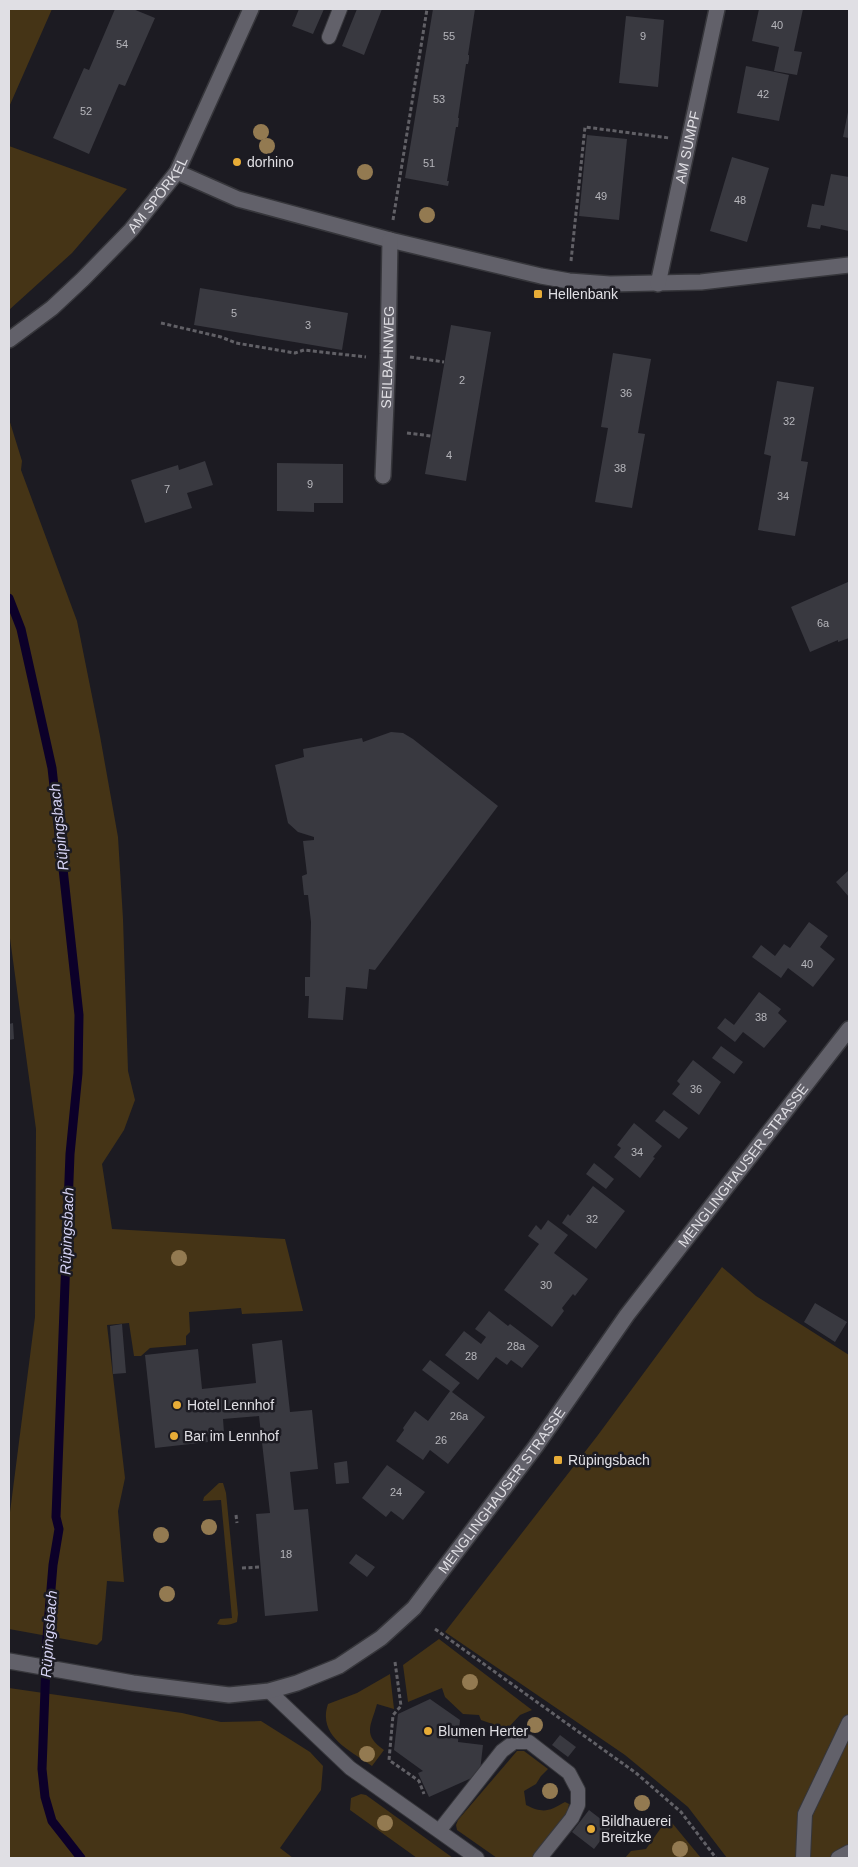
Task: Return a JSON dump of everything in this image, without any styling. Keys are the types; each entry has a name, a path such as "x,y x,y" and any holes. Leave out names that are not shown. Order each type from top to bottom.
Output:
{"street":[{"name":"AM SPÖRKEL","path":"9,340 52,308 132,230 177,172 252,9"},
{"name":"AM SUMPF","path":"658,284 717,9"},
{"path":"177,172 238,199 390,240 569,281 610,284 658,284 734,279 849,265"},
{"name":"SEILBAHNWEG","path":"383,476 390,240"},
{"name":"MENGLINGHAUSER STRASSE","path":"9,1661 178,1690 229,1695 270,1691 297,1683 339,1666 381,1638 414,1608 536,1446 627,1315 849,1029"}],"lane":[{"path":"328,37 340,9"},
{"path":"270,1691 350,1768 477,1858"},
{"path":"804,1858 805,1814 849,1722"},
{"path":"439,1831 502,1751 514,1742 529,1742 570,1773 578,1790 578,1805 572,1818 540,1858"},
{"path":"838,1858 849,1852"}],"path":[{"path":"390,240 427,9"},
{"path":"569,281 585,127 689,140"},
{"path":"161,323 221,336 236,343 295,352 304,350 444,362"},
{"path":"236,1515 237,1523"},
{"path":"242,1568 261,1566"},
{"path":"435,1629 636,1773 680,1812 716,1858"},
{"path":"395,1662 402,1706 393,1715 389,1760 419,1781 425,1797 426,1822"}],"shaded area":[{"path":"9,9 52,9 9,107"},
{"path":"9,146 127,189 72,253 9,310"},
{"path":"9,419 22,461 21,470 77,621 118,837 128,1071 135,1100 124,1130 102,1164 112,1229 285,1239 303,1311 242,1314 241,1308 189,1312 190,1332 186,1336 186,1345 150,1348 141,1356 134,1356 129,1323 107,1325 125,1478 118,1511 124,1582 107,1581 102,1640 97,1645 9,1629 9,1520 35,1317 36,1129 9,931"},
{"path":"722,1267 756,1296 849,1355 849,1858 727,1858 688,1807 625,1755 445,1632 598,1435"},
{"path":"219,1483 223,1483 226,1493 238,1614 237,1622 225,1625 217,1624 220,1619 232,1618 221,1500 203,1501 204,1497"},
{"path":"439,1639 532,1710 520,1715 507,1729 481,1720 479,1715 463,1714 445,1697 442,1688 408,1702 403,1665"},
{"path":"390,1674 394,1709 377,1704 370,1730 373,1740 384,1750 372,1766 346,1748 332,1734 327,1725 328,1704 357,1693"},
{"path":"9,1688 182,1713 221,1722 261,1721 310,1752 323,1766 321,1790 280,1848 293,1858 9,1858"},
{"path":"517,1751 524,1751 548,1769 536,1784 524,1791 526,1805 537,1810 546,1810 555,1808 565,1802 569,1804 567,1815 532,1858 497,1858 457,1830 456,1825 458,1820"},
{"path":"361,1794 366,1795 453,1858 417,1858 350,1810 351,1798"},
{"path":"668,1818 701,1858 625,1858 631,1851 646,1849"}],"building":[{"path":"115,9 133,9 155,18 125,86 119,84 89,154 53,138 84,68 89,70"},
{"path":"299,9 324,9 313,34 292,26"},
{"path":"357,9 382,9 364,55 342,46"},
{"path":"433,9 475,9 458,127 456,127 447,181 449,181 448,186 405,178"},
{"path":"759,9 803,9 794,51 802,52 797,75 774,71 779,47 752,41"},
{"path":"626,16 664,20 658,87 619,83"},
{"path":"746,66 789,75 779,121 737,113"},
{"path":"849,113 849,138 843,137"},
{"path":"587,135 627,139 619,220 579,216"},
{"path":"732,157 769,168 747,242 710,231"},
{"path":"831,174 849,177 849,231 821,225 820,229 807,227 812,204 824,206"},
{"path":"200,288 348,313 342,350 194,325"},
{"path":"451,325 491,332 466,481 425,474"},
{"path":"613,353 651,359 638,433 645,434 632,508 595,502 608,428 601,427"},
{"path":"777,381 814,387 801,461 808,462 795,536 758,530 771,456 764,454"},
{"path":"205,461 213,485 187,493 192,508 145,523 131,480 178,465 179,470"},
{"path":"277,463 343,464 343,503 314,503 314,512 277,511"},
{"path":"848,582 849,638 838,642 838,640 810,652 791,607"},
{"path":"391,732 403,733 413,739 498,806 375,970 369,969 367,989 346,987 343,1020 308,1018 309,996 305,996 305,977 310,977 311,922 308,895 304,895 302,876 307,874 303,841 314,840 314,837 298,832 288,823 275,765 304,757 303,749 362,738 363,742"},
{"path":"849,870 849,897 836,882"},
{"path":"809,922 828,936 820,947 835,959 813,987 788,968 781,978 752,957 761,945 775,956 784,944 790,948"},
{"path":"759,992 781,1009 778,1013 787,1021 764,1048 743,1032 735,1042 717,1028 725,1018 734,1025"},
{"path":"13,1023 14,1039 9,1040 9,1024"},
{"path":"721,1046 743,1062 734,1074 712,1058"},
{"path":"693,1060 721,1082 699,1115 672,1094 680,1084 677,1081"},
{"path":"664,1110 688,1128 679,1139 655,1121"},
{"path":"634,1123 662,1146 640,1178 614,1157 621,1148 617,1145"},
{"path":"594,1163 614,1179 606,1189 586,1174"},
{"path":"593,1186 625,1211 596,1249 562,1223 568,1214 570,1216"},
{"path":"548,1220 568,1235 554,1253 588,1279 575,1296 573,1294 562,1308 564,1311 552,1327 504,1290 539,1244 528,1236 536,1225 541,1230"},
{"path":"815,1303 847,1322 835,1342 804,1322"},
{"path":"489,1311 539,1346 522,1368 511,1360 507,1365 496,1357 478,1380 445,1355 464,1331 481,1344 486,1337 475,1329"},
{"path":"122,1324 126,1373 113,1374 110,1326"},
{"path":"282,1340 290,1412 312,1410 318,1469 290,1472 294,1510 308,1509 318,1611 265,1616 256,1514 270,1513 259,1416 223,1419 224,1433 207,1435 208,1442 155,1448 145,1355 198,1349 202,1389 256,1383 252,1344"},
{"path":"430,1360 460,1383 452,1392 485,1417 448,1464 430,1450 423,1460 396,1441 415,1411 428,1421 450,1391 422,1370"},
{"path":"347,1461 349,1483 336,1484 334,1463"},
{"path":"387,1465 425,1492 403,1520 391,1511 386,1517 362,1498"},
{"path":"356,1554 375,1567 367,1577 349,1563"},
{"name":"Blumen Herter","path":"430,1699 460,1720 458,1742 483,1745 480,1771 476,1776 429,1797 418,1773 423,1771 394,1750 398,1714"},
{"path":"560,1735 576,1747 568,1757 552,1745"},
{"name":"Bildhauerei Breitzke","path":"589,1810 611,1827 594,1849 572,1832"}],"waterway":[{"name":"Rüpingsbach","path":"9,598 21,629 52,768 79,1015 78,1073 70,1154 56,1517 59,1529 53,1565 47,1637 42,1769 45,1797 52,1821 81,1858"}],"place":[{"name":"dorhino","path":"237,162"},
{"name":"Hellenbank","path":"538,294"},
{"name":"Hotel Lennhof","path":"177,1405"},
{"name":"Bar im Lennhof","path":"174,1436"},
{"name":"Rüpingsbach","path":"558,1460"},
{"name":"Blumen Herter","path":"428,1731"},
{"name":"Bildhauerei Breitzke","path":"591,1829"}]}
